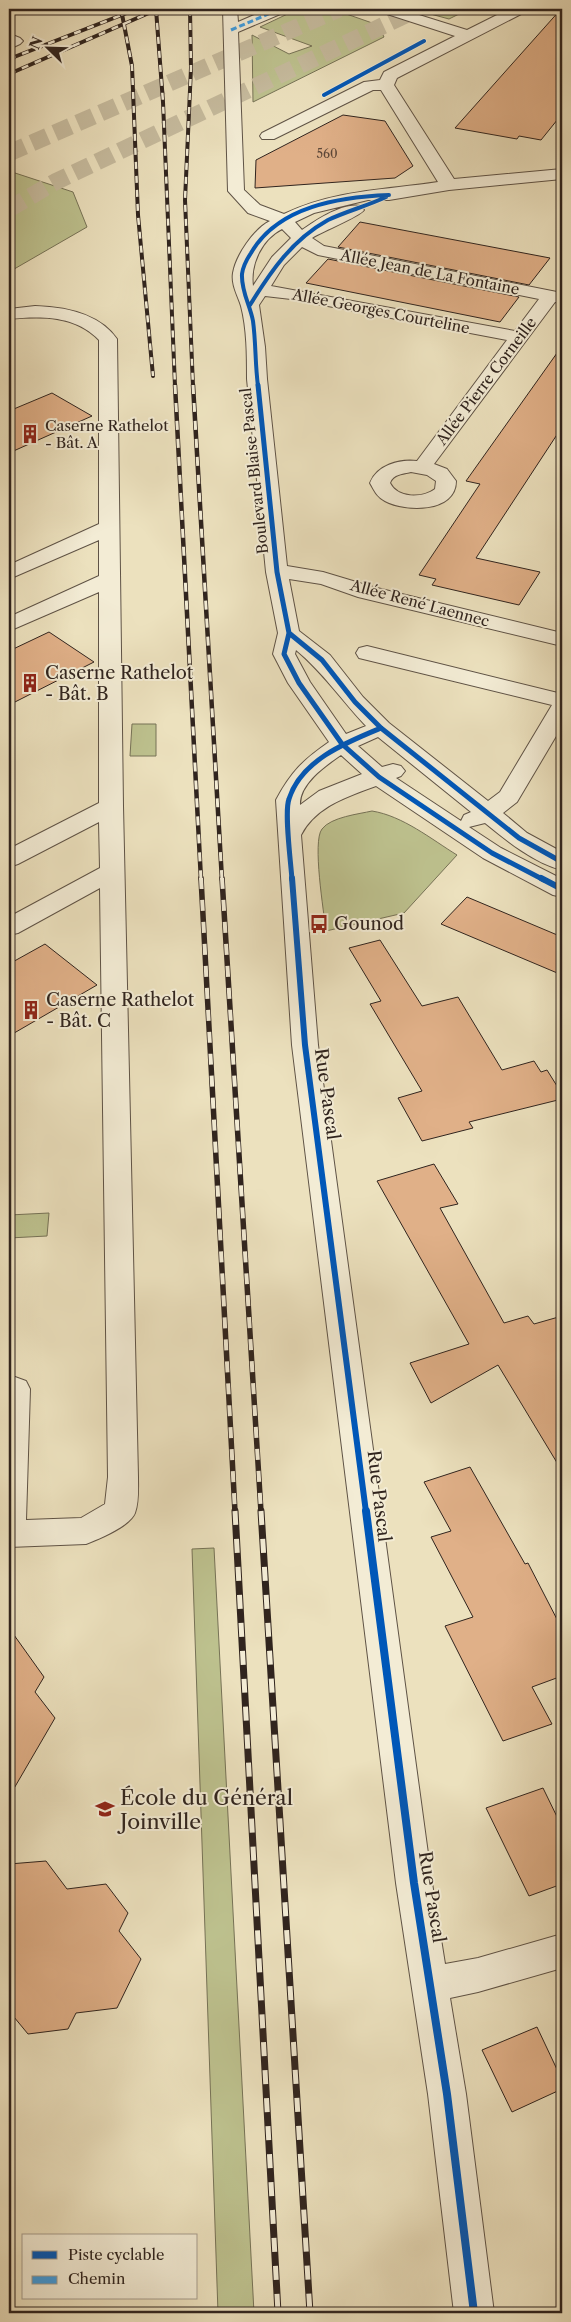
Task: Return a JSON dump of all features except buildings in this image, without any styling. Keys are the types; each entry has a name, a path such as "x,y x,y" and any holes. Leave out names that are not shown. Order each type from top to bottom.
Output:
{"street":[{"path":"230,9 236,191 254,209 283,220"},
{"path":"230,30 280,9"},
{"path":"386,9 467,34"},
{"path":"268,136 370,85 388,80 467,34 520,9"},
{"path":"388,80 449,185"},
{"path":"251,297 279,259 300,238 330,220 373,204 389,195 449,185 562,174"},
{"name":"Boulevard Blaise Pascal","path":"389,195 368,195 340,200 308,209 283,220 268,229 252,248 242,273 251,297 277,572 289,633 284,654 299,683 342,744 379,777 492,852 562,889"},
{"name":"Allée Jean de La Fontaine","path":"283,220 300,238 318,250 556,297"},
{"name":"Allée Georges Courteline","path":"251,297 519,337"},
{"name":"Allée Pierre Corneille","path":"422,467 519,337 556,297"},
{"path":"9,314 37,312 81,319 100,330 108,340 111,806 123,1477 120,1511 86,1531 9,1534 15,1389"},
{"path":"9,573 110,526"},
{"name":"Allée René Laennec","path":"277,572 294,573 347,584 366,592 562,639"},
{"path":"9,625 109,579"},
{"path":"289,633 322,660 380,728 519,838 562,862"},
{"path":"367,653 562,701"},
{"path":"455,828 488,813 509,797 562,707"},
{"name":"Rue Pascal","path":"380,728 342,744 319,760 298,780 288,800 289,835 305,1045 414,1883 431,1984 474,2313"},
{"path":"289,835 298,818 327,796 419,760"},
{"path":"9,859 111,806"},
{"path":"9,927 112,872"},
{"path":"431,1984 478,1975 562,1951"}],"green space":[{"path":"298,9 332,9 378,25 384,37 253,102 252,35 289,54 312,46 260,27"},
{"path":"412,9 469,9 449,19"},
{"path":"9,171 73,192 87,227 9,272"},
{"path":"132,724 156,724 156,756 130,756"},
{"path":"372,811 406,823 457,855 404,913 326,931 318,862 319,836 322,829 332,822"},
{"path":"49,1213 47,1236 9,1238 9,1215"},
{"path":"214,1548 254,2313 218,2313 192,1549"}],"tunnel":[{"path":"9,153 339,9"},
{"path":"9,209 55,182 418,9"}],"railway":[{"path":"121,9 122,15"},
{"path":"122,15 137,9"},
{"path":"190,9 191,68 185,200 193,386"},
{"path":"124,24 156,10"},
{"path":"156,10 163,102 175,386"},
{"path":"9,59 122,15"},
{"path":"122,15 124,24"},
{"path":"9,74 124,24"},
{"path":"124,24 132,66 138,215 153,376"},
{"path":"175,385 201,880"},
{"path":"193,385 222,880"},
{"path":"201,878 235,1512"},
{"path":"222,878 261,1512"},
{"path":"235,1511 278,2313"},
{"path":"261,1511 310,2313"}],"marked path":[{"path":"231,30 280,9"}],"cycle path":[{"path":"324,95 424,41"},
{"path":"389,195 349,198 328,202 288,217 271,229 257,243 242,270 245,298 250,307 255,334 257,379 277,572 289,633 284,654 299,683 342,744 379,777 492,853 562,889"},
{"path":"250,305 283,256 303,237 329,220 386,197"},
{"path":"289,633 322,660 355,702 381,728 519,838 562,862"},
{"path":"381,728 342,744 319,760 298,780 288,800 289,835 305,1045 414,1883 447,2094 474,2313"}],"place":[{"name":"Caserne Rathelot - Bât. A","path":"30,434"},
{"name":"Caserne Rathelot - Bât. B","path":"30,683"},
{"name":"Gounod","path":"319,924"},
{"name":"Caserne Rathelot - Bât. C","path":"31,1010"},
{"name":"École du Général Joinville","path":"105,1809"}]}
